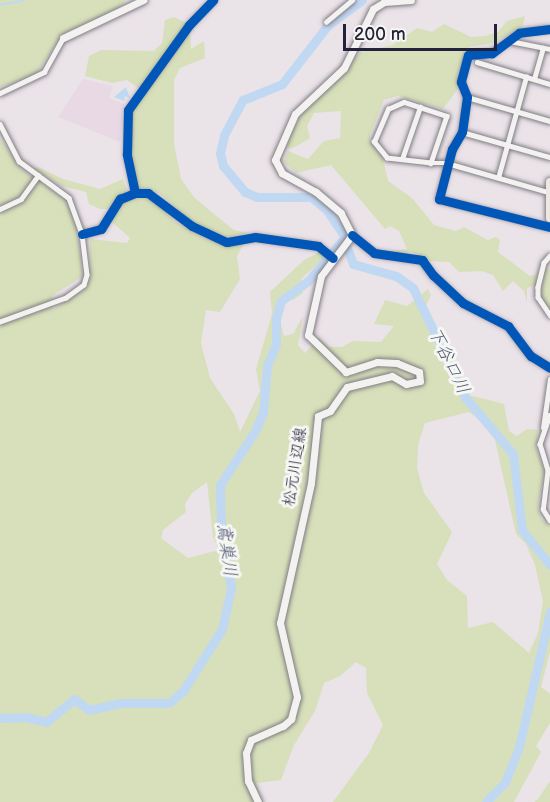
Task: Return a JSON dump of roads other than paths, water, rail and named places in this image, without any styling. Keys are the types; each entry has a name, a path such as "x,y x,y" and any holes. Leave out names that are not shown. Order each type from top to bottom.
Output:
{"main road":[{"path":"63,38 143,0"},
{"path":"351,237 341,213 316,192 282,173 275,160 295,114 344,68 373,9 384,2 411,0"},
{"path":"550,182 548,192 550,218"},
{"name":"松元川辺線","path":"258,802 248,782 246,753 251,740 284,726 291,719 297,697 280,623 311,483 318,416 330,411 347,387 392,376 406,384 420,381 419,372 397,363 377,362 346,372 308,334 321,276 331,256 344,249 351,237"}],"street":[{"path":"135,193 128,172 128,110 189,25 213,0"},
{"path":"326,22 352,0"},
{"path":"550,29 519,33 492,53 468,55 461,82 467,97 462,132 447,163 439,199 550,227"},
{"path":"0,93 44,72 63,38"},
{"path":"510,41 550,49"},
{"path":"534,79 543,48"},
{"path":"477,62 550,84"},
{"path":"498,178 526,77"},
{"path":"467,97 550,121"},
{"path":"431,163 447,116 404,102 388,109 374,142 387,158 431,163 447,163 548,192"},
{"path":"402,159 420,107"},
{"path":"0,124 19,161 69,198 82,234 87,267 84,285 66,298 0,322"},
{"path":"462,132 550,157"},
{"path":"0,209 21,199 39,176"},
{"path":"82,234 101,229 120,199 135,193 153,194 192,226 227,242 255,237 318,246 331,256"},
{"path":"351,237 374,253 422,260 433,276 464,303 508,326 531,356 550,368"},
{"path":"550,256 544,263 538,287 538,297 550,315"},
{"path":"550,379 540,444 549,480 543,509 550,520"},
{"path":"543,428 550,415"}],"water":[{"path":"126,87 130,98 125,96 124,101 114,97"}],"waterway":[{"path":"0,5 25,0"},
{"name":"鳶巣川","path":"0,718 25,717 46,722 74,699 89,710 119,703 169,703 183,691 222,629 231,588 221,530 220,485 255,431 263,412 267,366 276,344 276,318 281,301 308,281 345,237 327,210 311,197 257,197 245,192 223,166 220,153 224,135 243,100 282,84 328,25 362,0"},
{"name":"下谷口川","path":"347,248 353,264 396,276 413,288 465,397 513,454 522,530 550,565"},
{"name":"下谷口川","path":"486,802 505,782 519,747 550,612"}]}
